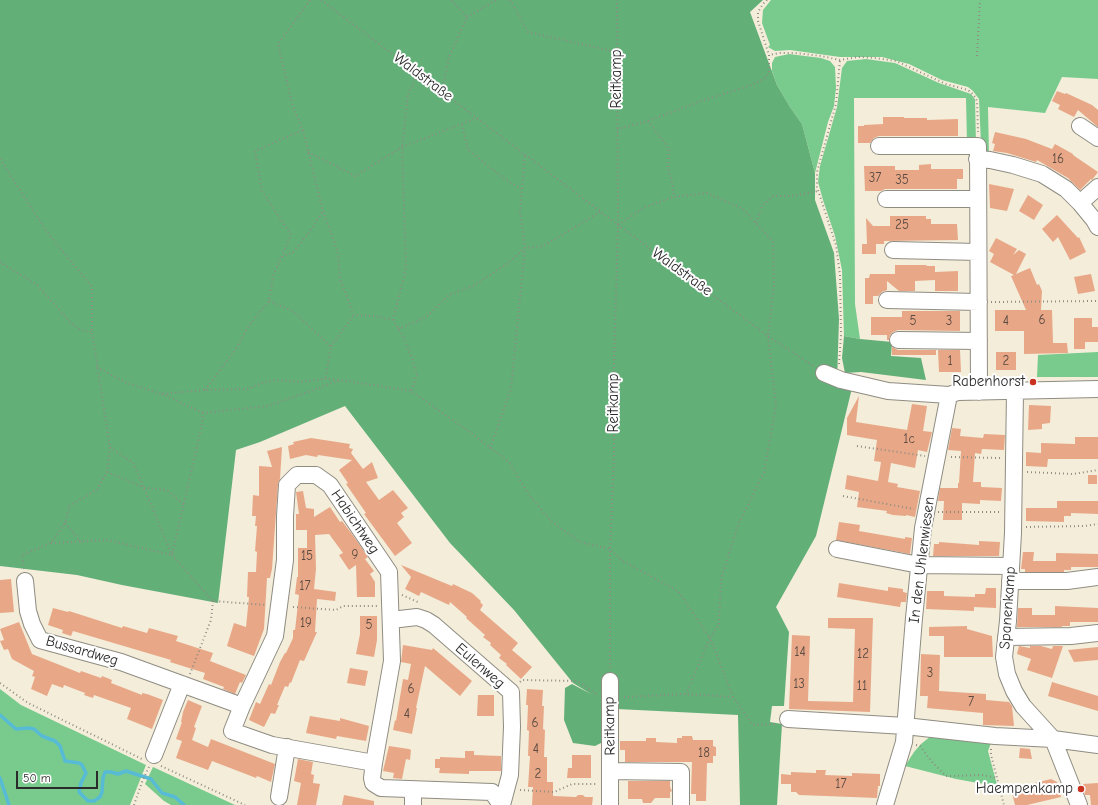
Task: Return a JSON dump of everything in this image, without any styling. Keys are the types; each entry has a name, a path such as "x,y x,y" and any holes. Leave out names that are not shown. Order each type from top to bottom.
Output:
{"street":[{"path":"1080,126 1098,138"},
{"path":"879,146 978,153 990,160 1042,174 1066,189 1080,203 1098,227"},
{"path":"978,153 979,392"},
{"path":"1080,203 1098,187"},
{"path":"886,199 977,199"},
{"path":"893,250 978,252"},
{"path":"887,300 979,302"},
{"path":"898,340 979,341"},
{"path":"824,373 840,380 888,391 949,396 958,392 1098,389"},
{"name":"Spanenkamp","path":"1015,391 1013,528 1008,621 1004,657 1007,674 1014,691 1023,706 1052,739 1079,805"},
{"name":"In den Uhlenwiesen","path":"885,805 904,734 923,528 949,396"},
{"name":"Habichtweg","path":"242,706 275,636 278,606 286,560 285,516 287,485 297,475 316,475 330,485 389,572 392,661 374,763"},
{"path":"836,549 919,565 1067,581 1098,577"},
{"name":"Bussardweg","path":"25,581 28,611 32,624 40,640 121,662 242,706"},
{"path":"391,613 419,618"},
{"name":"Eulenweg","path":"419,618 434,625 511,692 512,727 510,775 502,805"},
{"path":"1006,637 1071,636 1098,633"},
{"name":"Reitkamp","path":"610,681 610,805"},
{"path":"152,760 182,684"},
{"path":"242,706 232,731 272,745 374,763 372,778 373,783 381,788 413,797 492,792 502,805"},
{"path":"788,719 904,734 1052,739 1098,745"},
{"path":"279,797 287,747"},
{"path":"611,778 681,772 680,805"}],"path":[{"path":"310,0 278,44 293,107 303,130 323,211 338,252 340,278 354,315"},
{"name":"Waldstraße","path":"322,0 600,212 768,336 824,373"},
{"path":"451,0 466,17"},
{"path":"442,91 449,57 466,17 496,0"},
{"path":"510,0 528,32 617,52"},
{"name":"Reitkamp","path":"610,681 610,549 614,457 614,363 618,225 617,0"},
{"path":"617,129 648,121 701,101 749,86 764,79 769,72 769,55 758,21 758,12 767,0"},
{"path":"977,56 980,0"},
{"path":"769,55 795,53 840,60 858,57 896,61 946,84 968,90 974,95 977,101 978,153"},
{"path":"840,60 836,104 817,172 817,186 836,245 840,275 840,380"},
{"path":"411,391 416,375 412,358 393,320 406,266 402,147 408,94 418,74"},
{"path":"308,152 355,176 402,147 477,118"},
{"path":"648,121 669,149 668,170 672,181 674,197"},
{"path":"462,124 468,150 506,180 521,189"},
{"path":"205,390 236,349 248,327 269,301 274,276 291,235 262,191 255,151 303,130"},
{"path":"490,448 511,389 525,248 520,212 525,154"},
{"path":"0,159 47,232 92,287 92,332 110,447 107,472 97,490 69,506 65,523 51,543"},
{"path":"756,223 762,206 773,196 791,196 818,190"},
{"path":"618,225 645,207 674,197 706,193 743,209 773,242 774,285 768,336 776,405 764,472 736,532 721,579 719,624 710,638 686,694"},
{"path":"282,257 293,252 308,234 323,211"},
{"path":"398,329 426,317 450,295 473,286 507,264 525,248 543,246 600,212"},
{"path":"0,262 37,286 73,325 81,330 92,332"},
{"path":"269,301 293,311 331,347"},
{"path":"979,302 1098,301"},
{"path":"354,315 374,316 393,320"},
{"path":"325,379 331,347 354,315"},
{"path":"98,367 127,383 161,394 203,414 268,406 341,380"},
{"path":"161,394 205,390 248,389 262,383 276,380 299,382 325,379 341,380 411,391 509,462 528,495 551,521 580,542 610,549 623,561 678,591 710,638 733,697 753,725 782,724 788,719"},
{"path":"172,555 203,414"},
{"path":"110,447 134,464 172,555 213,601 336,610 342,606 391,613"},
{"path":"1013,471 1073,474 1098,470"},
{"path":"107,472 145,488 167,490 184,505"},
{"path":"65,523 81,542"},
{"path":"1013,528 1084,526 1098,524"},
{"path":"25,581 22,555 51,543 107,540 172,555"},
{"path":"390,590 420,604 419,618"},
{"path":"182,684 188,680 211,620 213,601"},
{"path":"511,692 522,680 578,681 597,695 609,698 686,694 733,697"},
{"path":"0,683 28,703 245,805"},
{"path":"904,734 920,746 932,762 946,776 982,775 997,778"},
{"path":"995,736 991,745 991,755 1004,805"},
{"path":"134,805 147,770"},
{"path":"520,790 554,792 572,784 611,778"}],"green space":[{"path":"0,0 763,0 750,12 777,85 802,124 815,173 815,200 834,253 839,319 837,382 852,388 816,536 776,607 789,632 784,706 772,706 770,722 782,724 777,805 740,805 738,715 617,709 603,742 595,746 573,743 564,720 565,688 572,684 591,694 573,683 514,610 450,543 345,406 260,442 236,450 218,603 77,575 0,566"},
{"path":"771,0 1098,0 1098,79 1062,77 1045,113 988,107 989,156 981,144 979,99 968,87 942,80 909,64 882,57 840,57 790,50 775,51 768,47 770,45 762,23 763,10"},
{"path":"789,54 821,58 830,61 835,67 836,88 834,106 828,122 815,173 802,124 777,85 772,71 772,63 775,57"},
{"path":"866,59 895,63 939,83 971,94 975,99 976,144 967,143 966,98 854,98 855,304 860,339 844,336 842,270 835,236 818,182 820,166 837,107 842,68 847,61"},
{"path":"844,336 892,342 891,356 921,358 926,380 861,372 845,373 842,358"},
{"path":"1098,352 1098,377 1037,377 1038,355"},
{"path":"0,689 21,705 146,765 130,805 0,805"},
{"path":"931,736 991,743 988,751 997,785 956,779 905,766 914,752"},
{"path":"153,767 235,805 171,805 164,801 145,784"}],"building":[{"path":"1057,91 1066,93 1092,105 1098,110 1098,127 1078,110 1074,117 1058,109 1060,105 1052,101"},
{"path":"883,117 927,118 927,120 958,119 958,136 879,136 874,138 870,143 858,143 858,126 883,124"},
{"path":"995,132 1026,139 1052,149 1055,144 1073,154 1098,172 1092,180 1091,179 1080,190 1068,178 1037,160 1036,162 1007,153 993,151 995,144 992,143"},
{"path":"931,164 931,169 963,169 963,179 957,179 957,189 885,189 881,191 865,191 864,166 895,166 895,170 919,170 919,165"},
{"path":"989,184 1014,189 1007,211 990,208"},
{"path":"1028,195 1043,205 1034,220 1019,211"},
{"path":"1057,215 1078,238 1079,237 1086,252 1070,260 1058,237 1053,242 1042,229"},
{"path":"890,216 926,216 926,219 931,219 931,224 957,224 958,240 884,241 884,244 876,244 876,254 862,254 862,244 867,244 866,218 873,226 890,226"},
{"path":"996,238 1017,249 1013,255 1019,250 1026,254 1016,274 1030,268 1037,285 1039,284 1042,291 1041,310 1052,310 1053,343 1067,343 1068,353 1024,354 1024,331 995,331 995,310 1026,310 1011,276 1014,275 990,262 994,254 989,251"},
{"path":"895,265 935,266 935,272 958,271 958,291 935,291 935,280 915,281 915,291 899,291 887,281 887,290 878,296 873,296 873,304 865,304 865,278 869,278 870,274 895,274"},
{"path":"1091,274 1095,291 1078,294 1074,277"},
{"path":"902,311 960,311 960,331 898,330 890,335 889,340 887,340 887,335 871,335 871,317 902,317"},
{"path":"1074,318 1092,318 1092,327 1098,327 1098,342 1085,342 1085,349 1074,349"},
{"path":"892,347 898,350 936,350 936,355 892,355"},
{"path":"938,350 960,350 961,372 939,372"},
{"path":"996,352 1016,352 1016,370 996,370"},
{"path":"859,396 856,422 907,430 912,404 927,406 923,431 932,432 927,452 918,450 915,468 891,463 888,482 898,484 897,487 920,491 915,517 893,515 886,513 887,511 857,507 859,492 845,489 847,475 878,481 881,462 874,461 877,440 847,435 847,418"},
{"path":"1029,405 1051,406 1050,423 1042,424 1042,429 1028,430"},
{"path":"952,428 961,429 960,436 983,438 984,434 1005,435 1004,450 982,449 981,454 975,453 973,482 981,482 981,487 1002,488 1001,501 980,500 980,504 962,503 962,520 943,520 944,501 938,501 940,488 958,488 959,483 961,451 948,450"},
{"path":"1075,437 1098,437 1098,459 1048,459 1047,467 1026,466 1026,452 1041,453 1041,443 1075,444"},
{"path":"311,438 350,444 349,448 353,449 351,453 363,469 372,462 378,478 366,482 379,500 393,490 408,508 401,513 404,517 397,523 412,543 395,556 364,514 366,513 346,484 348,483 339,470 352,460 318,455 317,457 306,455 290,459 288,446 294,444 293,442"},
{"path":"282,447 272,569 270,578 267,578 264,629 254,656 227,646 234,623 246,627 249,597 247,597 248,572 256,572 257,552 255,551 257,526 255,526 256,516 252,516 253,495 259,496 259,466 272,467 267,451"},
{"path":"1088,475 1097,475 1097,484 1088,484"},
{"path":"303,491 306,508 314,509 314,517 330,507 368,557 365,559 374,571 370,574 375,582 375,597 357,597 356,565 349,570 339,555 343,553 329,534 315,535 316,569 314,589 336,592 335,601 317,599 315,632 317,632 304,661 300,660 291,683 290,682 288,687 285,686 275,714 271,713 264,727 249,720 256,702 260,704 269,684 271,685 280,662 293,638 293,630 295,630 299,595 295,594 298,577 298,548 307,548 307,530 296,530 296,514 299,514 296,492"},
{"path":"1057,501 1098,501 1098,514 1071,513 1071,516 1064,516 1064,522 1026,521 1026,508 1057,508"},
{"path":"839,522 860,525 859,531 905,539 905,537 912,538 910,554 836,540"},
{"path":"979,541 1000,542 999,556 933,556 934,544 939,544 939,542 979,545"},
{"path":"1023,552 1034,552 1033,561 1056,561 1056,553 1098,554 1098,567 1071,567 1071,570 1064,570 1064,572 1025,572 1025,569 1021,569"},
{"path":"401,565 452,586 453,584 472,593 481,601 480,602 483,605 480,610 518,643 512,650 532,667 521,679 499,658 501,655 490,645 491,643 483,637 485,635 450,602 449,605 421,592 419,596 405,589 411,577"},
{"path":"11,579 14,612 0,613 0,580"},
{"path":"839,583 888,591 888,587 903,589 903,592 907,593 906,602 901,602 900,607 837,597"},
{"path":"986,588 996,588 996,608 974,607 974,611 926,609 927,591 944,591 944,596 975,597 975,594 985,594"},
{"path":"1055,606 1098,608 1098,622 1070,622 1070,626 1062,627 1017,627 1018,608 1032,608 1032,615 1055,615"},
{"path":"53,608 69,611 122,628 123,626 147,633 149,628 178,636 176,641 213,653 210,661 246,675 242,683 240,682 235,694 223,689 224,687 203,679 205,673 170,662 171,660 73,631 71,636 62,633 63,630 48,625"},
{"path":"360,616 377,616 377,640 374,657 356,654 360,634"},
{"path":"828,618 873,618 870,712 789,709 792,635 810,636 808,701 853,702 855,629 828,628"},
{"path":"19,622 32,654 80,673 81,671 101,678 102,676 112,680 111,683 142,695 142,693 147,694 163,700 152,729 127,719 131,708 94,695 93,698 84,695 85,693 64,685 63,688 52,684 47,696 31,689 35,677 32,676 34,671 12,659 8,649 4,650 0,641 4,640 0,629"},
{"path":"967,626 967,629 992,636 993,657 944,657 944,636 929,636 929,627"},
{"path":"403,645 432,650 433,648 472,681 460,696 425,666 412,734 393,730 395,720 396,721 403,679 408,680 411,664 401,662"},
{"path":"1019,646 1030,648 1030,646 1041,646 1052,649 1053,646 1063,646 1052,678 1027,670 1031,659 1017,654"},
{"path":"1098,647 1098,660 1074,662 1068,650"},
{"path":"921,654 940,655 939,691 986,694 986,700 1009,702 1012,706 1014,726 983,725 983,713 927,708 928,696 920,696"},
{"path":"350,668 368,671 365,686 347,683"},
{"path":"1052,682 1098,696 1098,711 1048,696"},
{"path":"527,689 543,690 543,729 545,730 544,757 547,757 547,782 553,782 553,796 576,797 578,795 583,795 585,797 593,797 592,805 532,805 533,787 528,787 530,756 528,756 529,731 527,730"},
{"path":"478,695 494,695 494,716 477,716"},
{"path":"188,700 202,706 194,727 196,728 192,740 208,747 211,739 275,764 271,782 257,776 256,778 212,761 208,770 176,758 182,741 176,739 182,722 183,712"},
{"path":"310,716 340,721 340,718 369,726 366,741 337,736 336,739 306,733"},
{"path":"682,736 692,736 693,740 713,740 713,746 716,747 716,756 713,756 713,763 707,763 706,801 696,801 696,794 691,794 692,762 625,762 625,750 620,750 620,741 646,741 646,738 656,738 656,742 677,743 677,738 682,738"},
{"path":"389,746 411,750 410,760 406,759 402,779 393,778 394,773 383,771"},
{"path":"1020,748 1030,749 1032,759 1019,758"},
{"path":"465,751 474,751 474,755 501,756 501,771 469,771 469,774 439,773 440,768 435,768 435,759 440,759 440,757 465,758"},
{"path":"572,755 591,755 591,778 567,778 568,768 572,768"},
{"path":"298,759 313,762 311,774 314,775 313,783 320,784 316,805 297,805 301,783 294,781"},
{"path":"816,770 826,770 825,775 852,776 852,773 880,774 880,786 878,786 877,798 799,795 796,792 791,792 791,784 781,784 781,774 791,775 791,772 816,773"},
{"path":"1051,779 1057,782 1061,797 1027,805 1015,805 1011,789"},
{"path":"628,781 670,781 672,791 670,792 670,798 655,798 651,803 643,803 642,799 628,799"},
{"path":"1098,783 1098,805 1091,805 1090,795 1085,795 1083,784"},
{"path":"344,795 374,801 374,805 342,805"}],"waterway":[{"path":"0,715 16,729 34,729 42,736 55,741 60,746 65,761 79,763 82,765 86,773 81,783 79,792 88,801 94,801 100,797 105,772 118,774 126,771 151,779 162,793 175,797 184,805"},
{"path":"0,778 9,805"}],"place":[{"name":"Rabenhorst","path":"1033,382"},
{"name":"Haempenkamp","path":"1081,789"}]}
